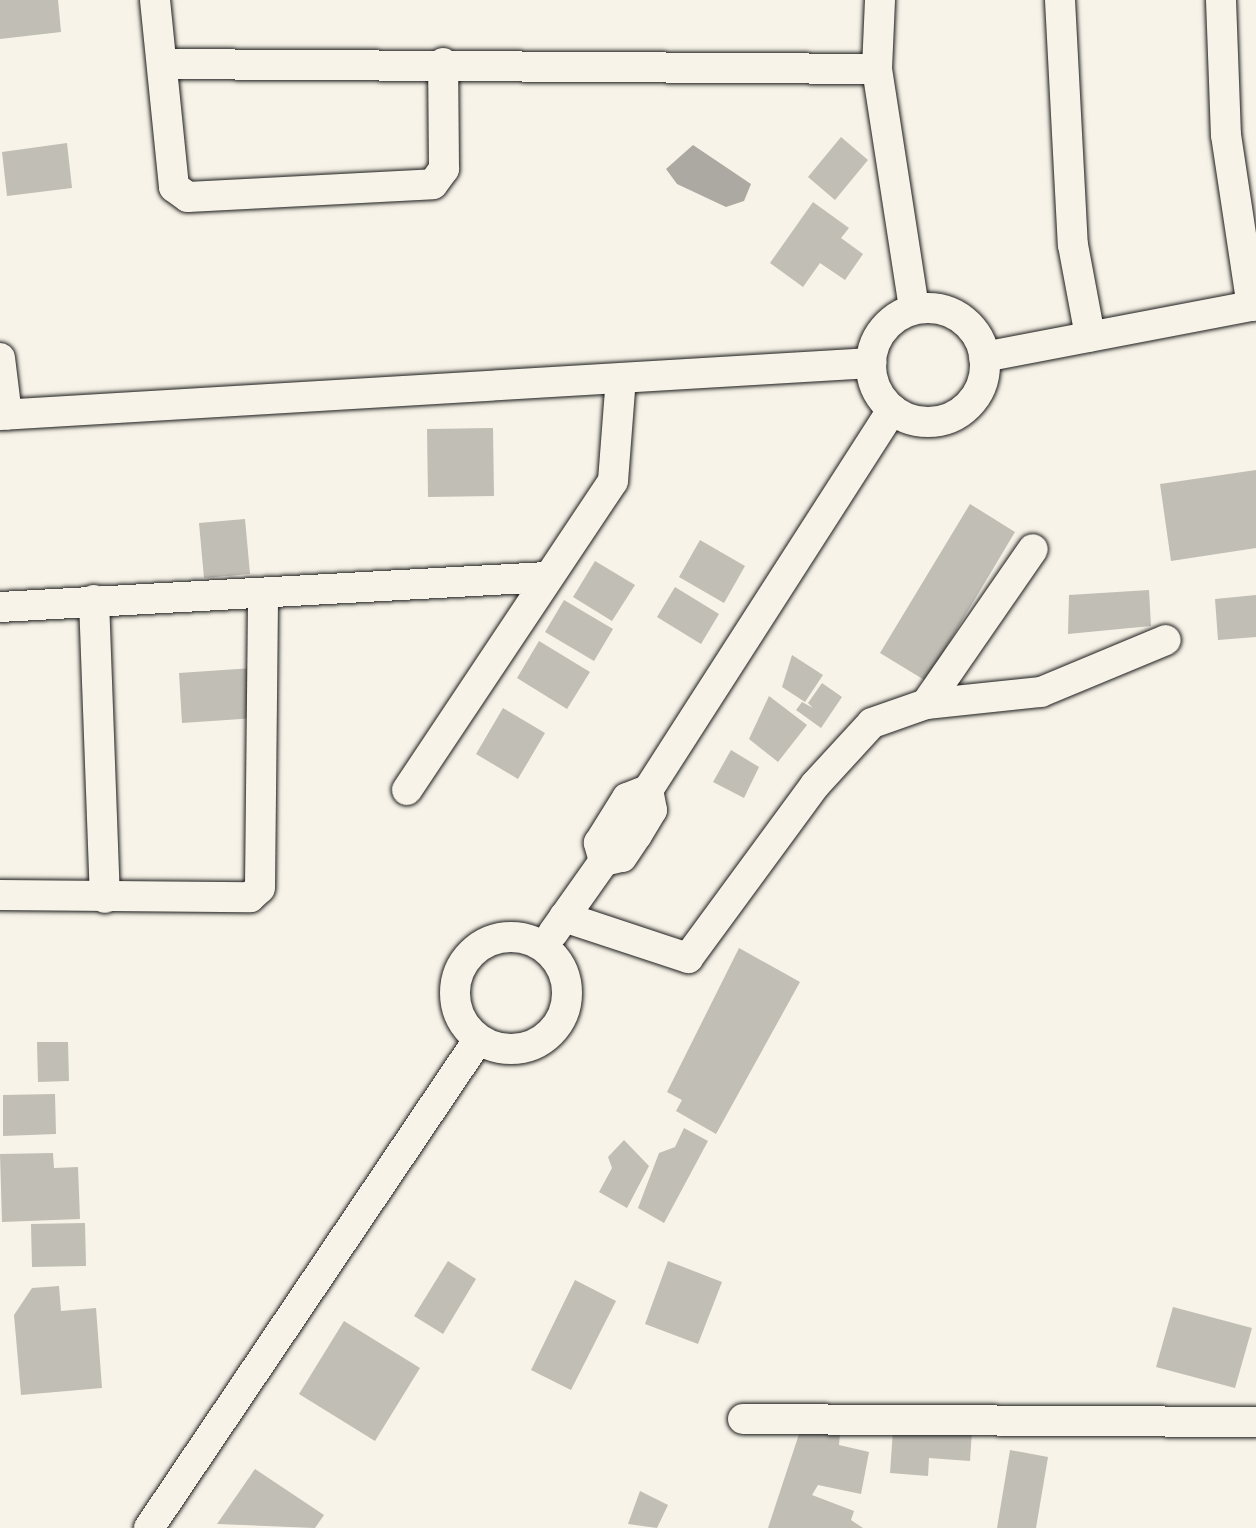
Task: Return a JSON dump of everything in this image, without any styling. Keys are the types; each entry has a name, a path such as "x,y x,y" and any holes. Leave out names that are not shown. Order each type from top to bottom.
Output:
{"street":[{"path":"155,0 174,187 188,196 434,184 444,169 443,63"},
{"path":"880,0 877,69 914,309"},
{"path":"1060,0 1074,245 1090,336"},
{"path":"984,357 1254,306 1226,135 1221,0"},
{"path":"162,64 877,69"},
{"path":"914,309 952,313 979,338 984,357 977,395 964,410 928,422 892,410 871,364 884,329 914,309"},
{"path":"0,358 4,415 871,364"},
{"path":"407,790 613,481 622,378"},
{"path":"543,947 604,861 622,856 637,835 652,810 648,790 892,410"},
{"path":"926,704 1033,549"},
{"path":"0,607 546,577"},
{"path":"0,896 250,897 260,888 263,592"},
{"path":"94,600 105,898"},
{"path":"564,918 688,958 843,750 872,724 926,704 1041,692 1166,640"},
{"path":"493,940 543,947 565,979 562,1018 534,1044 515,1050 478,1040 458,1011 465,961 493,940"},
{"path":"149,1528 478,1040"},
{"path":"744,1420 1256,1422"}],"shaded area":[{"path":"693,145 751,184 744,201 726,207 677,184 666,169"}],"building":[{"path":"0,0 58,0 61,32 0,39"},
{"path":"841,137 868,160 835,200 808,177"},
{"path":"67,143 72,188 7,196 2,152"},
{"path":"813,202 849,228 841,238 863,254 845,280 820,263 803,287 770,263"},
{"path":"493,428 494,496 428,497 427,429"},
{"path":"1256,470 1256,548 1171,561 1160,484"},
{"path":"970,504 1015,532 926,681 880,653"},
{"path":"245,519 250,574 204,578 199,523"},
{"path":"700,540 745,566 724,603 679,577"},
{"path":"595,561 635,585 612,621 573,597"},
{"path":"675,587 719,614 701,644 657,617"},
{"path":"1149,590 1151,626 1068,634 1069,595"},
{"path":"1256,595 1256,637 1218,640 1215,599"},
{"path":"564,600 613,629 594,661 545,632"},
{"path":"539,641 590,672 567,709 517,678"},
{"path":"792,655 823,675 805,702 782,687"},
{"path":"253,668 256,718 182,723 179,673"},
{"path":"822,683 842,697 821,728 796,710 802,702 813,708 808,703"},
{"path":"769,696 807,725 778,762 749,739"},
{"path":"503,708 545,733 518,779 476,754"},
{"path":"731,750 759,767 744,798 713,782"},
{"path":"739,948 800,982 716,1134 676,1111 682,1100 667,1092"},
{"path":"37,1042 68,1042 69,1081 38,1082"},
{"path":"55,1094 56,1134 3,1136 3,1095"},
{"path":"684,1128 708,1141 664,1223 638,1208 659,1153 675,1147"},
{"path":"624,1140 649,1166 627,1208 599,1192 612,1168 608,1157"},
{"path":"53,1153 54,1168 78,1167 80,1219 2,1222 0,1154"},
{"path":"85,1223 86,1266 32,1267 31,1224"},
{"path":"448,1261 476,1279 443,1334 414,1316"},
{"path":"668,1261 722,1282 698,1344 645,1324"},
{"path":"575,1280 616,1301 571,1390 531,1370"},
{"path":"59,1286 61,1311 96,1308 102,1388 21,1395 14,1315 32,1288"},
{"path":"1173,1307 1252,1328 1235,1388 1156,1367"},
{"path":"344,1321 420,1368 375,1441 299,1394"},
{"path":"802,1425 840,1433 839,1445 869,1452 861,1494 818,1485 812,1495 854,1511 851,1520 863,1528 768,1528"},
{"path":"893,1430 972,1430 970,1461 929,1458 928,1476 890,1473"},
{"path":"1010,1450 1048,1457 1036,1528 997,1528"},
{"path":"255,1469 324,1515 315,1528 217,1524"},
{"path":"640,1491 668,1505 657,1528 628,1524"}]}
